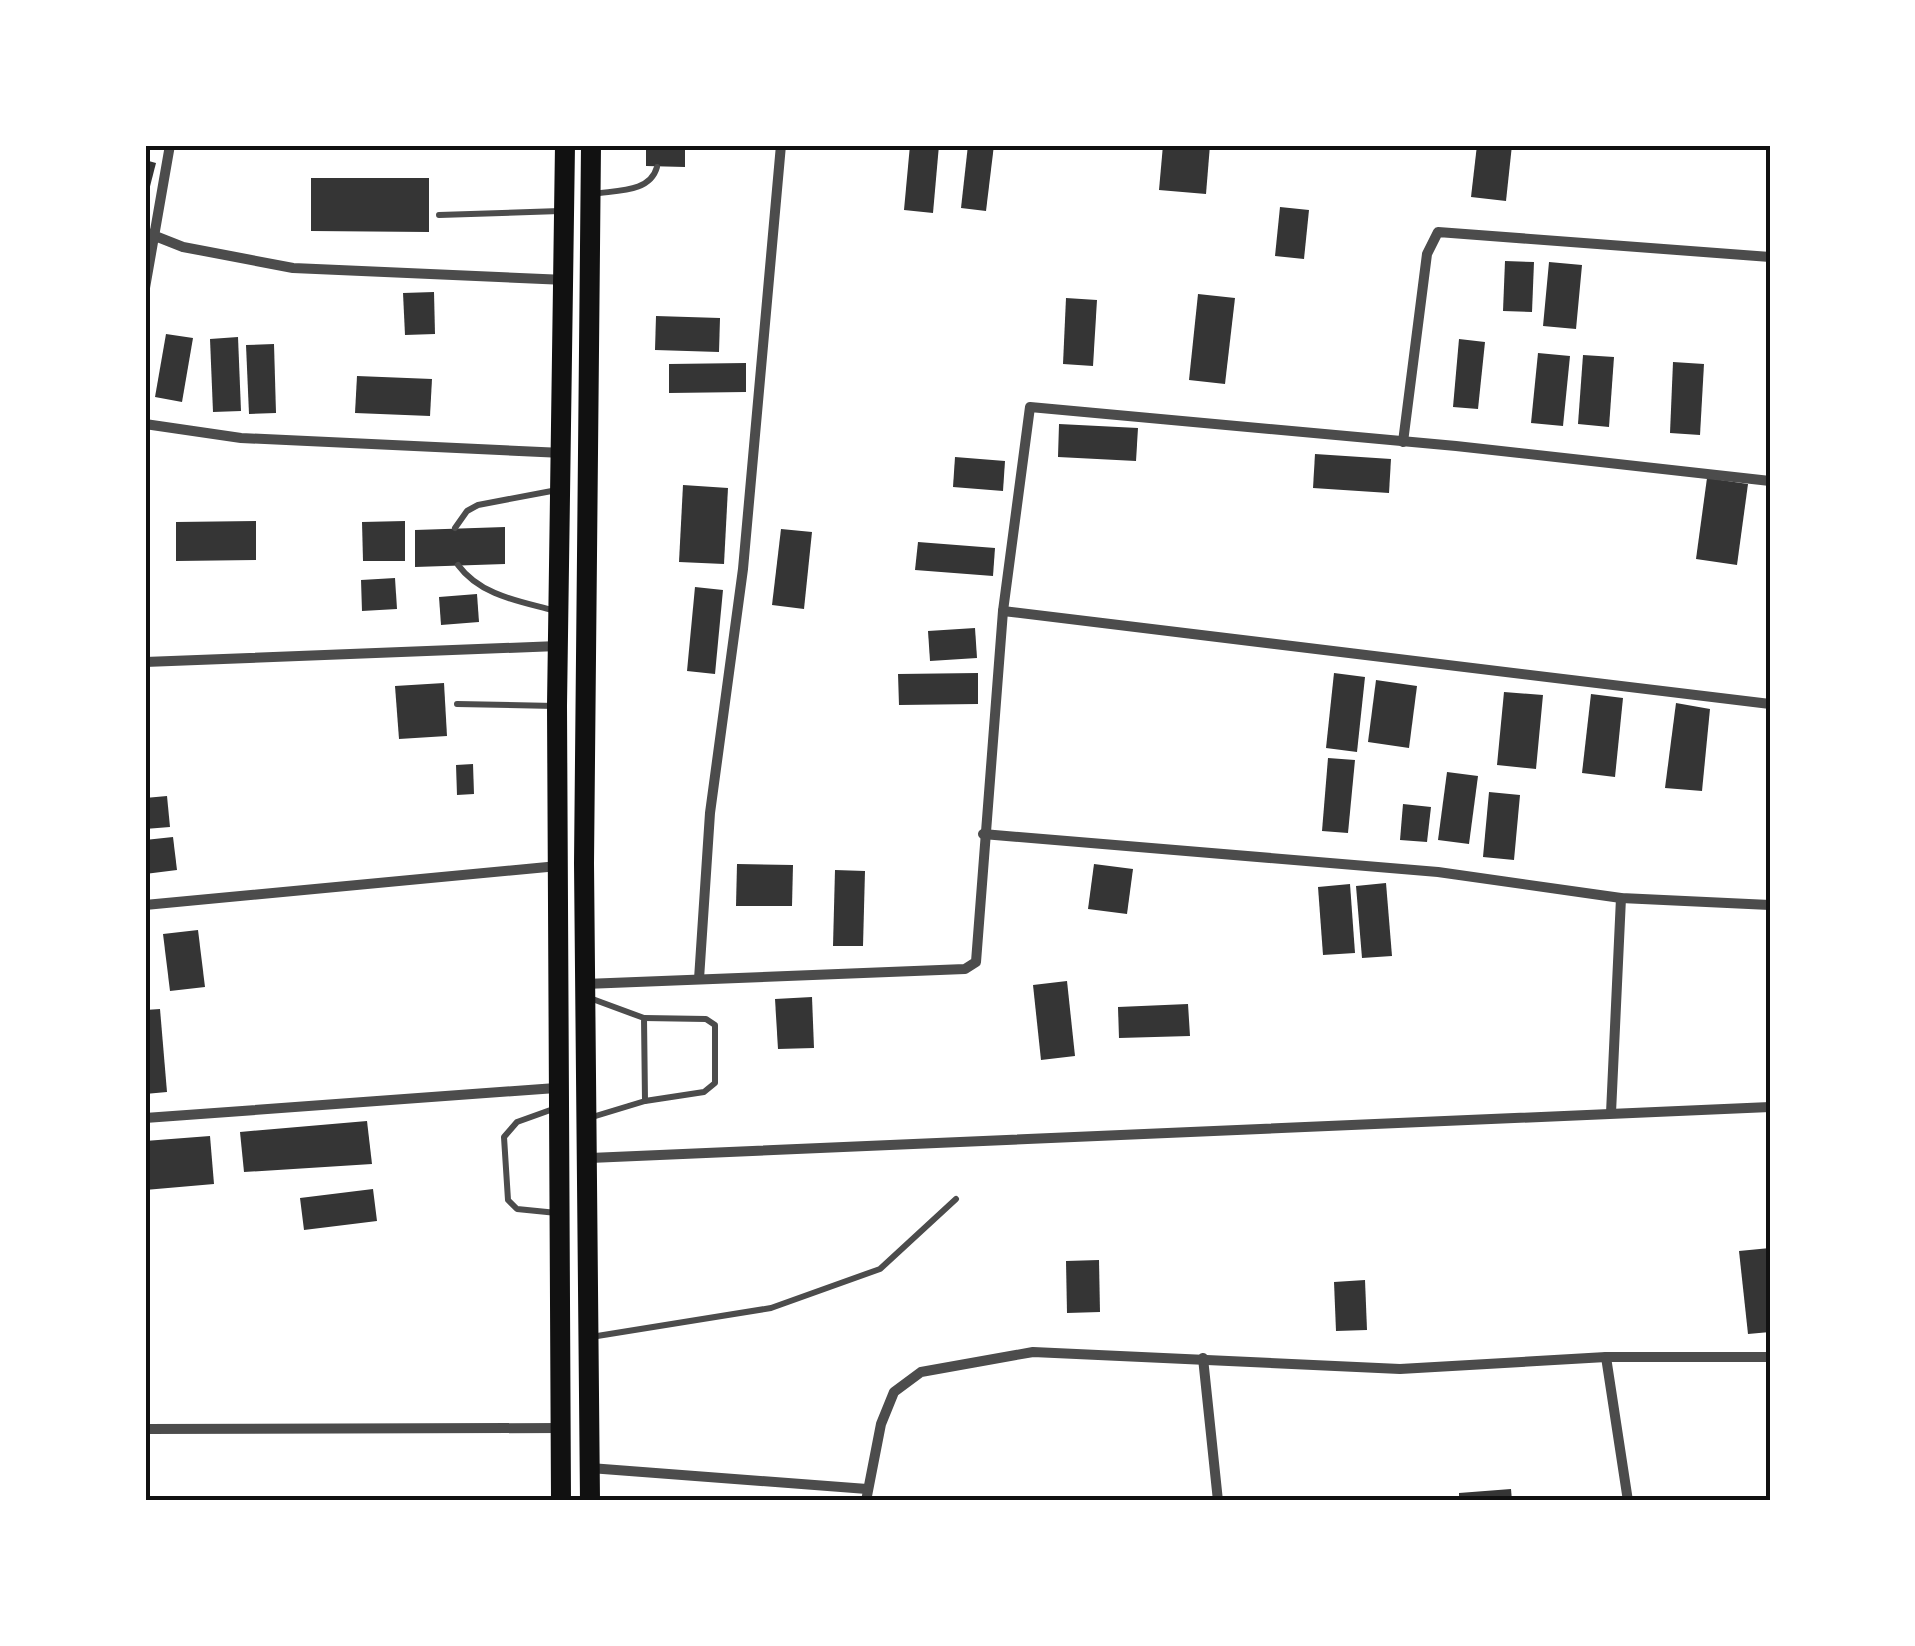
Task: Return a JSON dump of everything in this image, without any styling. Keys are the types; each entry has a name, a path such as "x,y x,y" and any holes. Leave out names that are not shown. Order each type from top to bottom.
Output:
{"highway":[{"path":"561,1501 557,706 565,145"},
{"path":"590,1501 590,1158 585,990 592,145"}],"street":[{"path":"145,288 150,233 170,145"},
{"path":"699,979 710,813 743,569 781,145"},
{"path":"1402,442 1427,254 1438,232 1770,257"},
{"path":"150,233 183,247 293,268 566,280"},
{"path":"585,990 699,979 972,967 976,962 1002,611 1030,407 1770,481"},
{"path":"145,424 241,438 563,453"},
{"path":"1002,611 1770,704"},
{"path":"145,662 559,646"},
{"path":"983,834 1438,872 1621,898 1770,904"},
{"path":"145,905 558,866"},
{"path":"1611,1114 1621,898"},
{"path":"145,1118 556,1098"},
{"path":"590,1158 1770,1107"},
{"path":"590,1468 866,1495 881,1424 894,1392 921,1372 1033,1352 1400,1369 1606,1357 1770,1357"},
{"path":"1606,1357 1628,1501"},
{"path":"1203,1358 1218,1501"},
{"path":"145,1429 561,1428"}],"lane":[{"path":"592,194 641,186 654,176 657,166"},
{"path":"439,215 566,210"},
{"path":"455,528 466,510 478,505 561,489"},
{"path":"458,565 470,581 508,598 558,611"},
{"path":"457,704 557,706"},
{"path":"585,990 644,1018 706,1018 715,1025 715,1083 704,1092 646,1101 588,1118"},
{"path":"644,1018 646,1101"},
{"path":"556,1098 518,1122 504,1137 508,1200 516,1209 558,1213"},
{"path":"590,1337 771,1308 880,1269 956,1198"}],"building":[{"path":"646,145 685,145 685,167 646,166"},
{"path":"910,145 939,145 933,213 904,210"},
{"path":"968,145 994,145 986,211 961,208"},
{"path":"1163,145 1210,145 1206,194 1159,190"},
{"path":"1477,145 1512,145 1506,201 1471,197"},
{"path":"145,160 156,163 146,202 145,202"},
{"path":"311,178 429,178 429,232 311,231"},
{"path":"1280,207 1309,210 1304,259 1275,256"},
{"path":"1505,261 1534,262 1532,312 1503,311"},
{"path":"1549,262 1582,265 1576,329 1543,326"},
{"path":"434,292 435,334 405,335 403,293"},
{"path":"1198,294 1235,298 1225,384 1189,380"},
{"path":"1066,298 1097,300 1093,366 1063,364"},
{"path":"656,316 720,318 719,352 655,350"},
{"path":"166,334 193,338 182,402 155,397"},
{"path":"238,337 241,411 213,412 210,339"},
{"path":"1459,339 1485,342 1478,409 1453,407"},
{"path":"274,344 276,413 249,414 246,345"},
{"path":"1538,353 1570,356 1563,426 1531,423"},
{"path":"1583,355 1614,357 1609,427 1578,424"},
{"path":"1673,362 1704,364 1700,435 1670,433"},
{"path":"746,363 746,392 669,393 669,364"},
{"path":"357,376 432,379 430,416 355,413"},
{"path":"1059,424 1138,428 1136,461 1058,457"},
{"path":"1315,454 1391,459 1389,493 1313,488"},
{"path":"955,457 1005,461 1003,491 953,487"},
{"path":"1707,478 1748,484 1737,565 1696,559"},
{"path":"683,485 728,488 724,564 679,562"},
{"path":"256,521 256,560 176,561 176,522"},
{"path":"405,521 405,561 363,561 362,522"},
{"path":"505,527 505,564 415,567 415,530"},
{"path":"781,529 812,532 804,609 772,605"},
{"path":"918,542 995,548 993,576 915,570"},
{"path":"395,578 397,609 362,611 361,580"},
{"path":"695,587 723,590 715,674 687,671"},
{"path":"477,594 479,622 441,625 439,597"},
{"path":"975,628 977,658 930,661 928,631"},
{"path":"978,673 978,704 899,705 898,674"},
{"path":"1334,673 1365,677 1357,752 1326,748"},
{"path":"1376,680 1417,686 1409,748 1368,742"},
{"path":"444,683 447,736 399,739 395,686"},
{"path":"1504,692 1543,695 1536,769 1497,765"},
{"path":"1591,694 1623,698 1615,777 1582,773"},
{"path":"1676,703 1710,709 1702,791 1665,788"},
{"path":"1328,758 1355,760 1348,833 1322,831"},
{"path":"473,764 474,794 457,795 456,765"},
{"path":"1447,772 1478,776 1469,844 1438,840"},
{"path":"1489,792 1520,795 1514,860 1483,857"},
{"path":"167,796 170,827 145,829 145,798"},
{"path":"1403,804 1431,807 1427,842 1400,840"},
{"path":"173,837 177,870 145,874 145,840"},
{"path":"737,864 793,865 792,906 736,906"},
{"path":"1094,864 1133,869 1127,914 1088,909"},
{"path":"835,870 865,871 863,946 833,946"},
{"path":"1386,883 1392,956 1362,958 1356,886"},
{"path":"1350,884 1355,953 1323,955 1318,887"},
{"path":"198,930 205,987 170,991 163,934"},
{"path":"1067,981 1075,1056 1041,1060 1033,985"},
{"path":"812,997 814,1048 778,1049 775,999"},
{"path":"1188,1004 1190,1036 1119,1038 1118,1007"},
{"path":"160,1009 167,1092 145,1094 145,1010"},
{"path":"367,1121 372,1164 244,1172 240,1132"},
{"path":"210,1136 214,1184 145,1190 145,1141"},
{"path":"373,1189 377,1221 304,1230 300,1198"},
{"path":"1770,1248 1770,1332 1748,1334 1739,1251"},
{"path":"1099,1260 1100,1312 1067,1313 1066,1261"},
{"path":"1365,1280 1367,1330 1336,1331 1334,1282"},
{"path":"1511,1489 1512,1501 1459,1501 1459,1493"}]}
